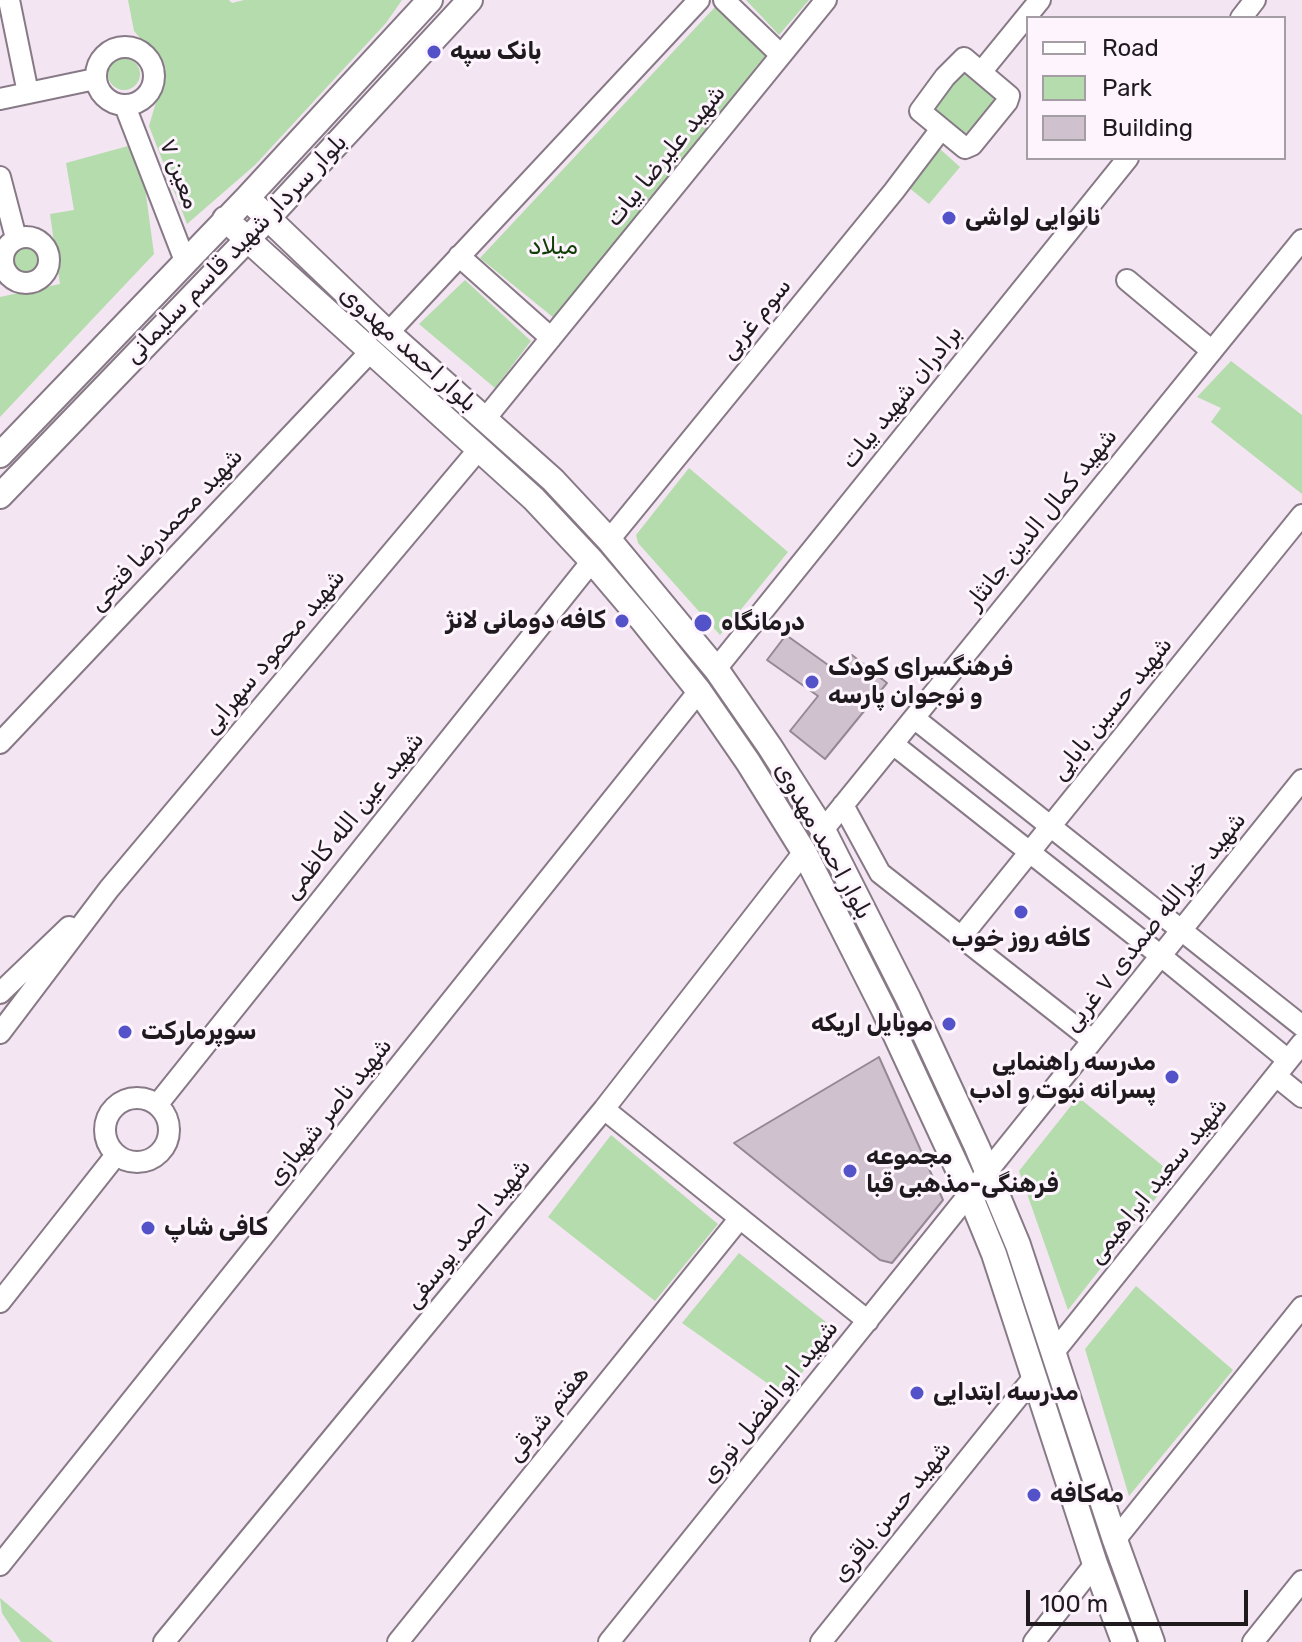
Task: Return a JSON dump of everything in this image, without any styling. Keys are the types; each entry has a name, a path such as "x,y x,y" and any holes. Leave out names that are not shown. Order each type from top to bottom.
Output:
{"main road":[{"path":"407,25 415,0"},
{"name":"بلوار سردار شهید قاسم سلیمانی","path":"0,455 247,198 430,0"},
{"name":"بلوار سردار شهید قاسم سلیمانی","path":"0,496 268,218 470,0"},
{"name":"بلوار احمد مهدوی","path":"247,198 388,333 553,480 609,540 716,669 823,830 908,998 1018,1245 1115,1540 1152,1642"},
{"name":"بلوار احمد مهدوی","path":"225,219 534,499 592,561 699,691 748,762 804,852 884,1010 969,1193 994,1254 1095,1564 1124,1642"},
{"path":"592,561 609,540"},
{"path":"804,852 823,830"}],"street":[{"path":"9,0 28,93"},
{"path":"388,333 699,0"},
{"path":"724,0 781,55"},
{"name":"شهید علیرضا بیات","path":"485,419 826,0"},
{"path":"1027,16 1040,0"},
{"path":"1243,16 1255,0"},
{"path":"982,71 1026,17"},
{"path":"126,46 145,54 154,71 150,91 144,99 125,106 108,101 95,79 100,59 107,52 126,46"},
{"path":"964,58 982,71 1009,96 972,145 965,148 920,111 964,58"},
{"path":"0,99 95,79"},
{"name":"معین ۷","path":"125,106 185,261"},
{"name":"سوم غربی","path":"609,540 941,129"},
{"name":"برادران شهید بیات","path":"716,669 1126,160"},
{"path":"0,177 16,238"},
{"name":"شهید کمال الدین جانثار","path":"823,830 1302,240"},
{"path":"459,256 551,338"},
{"path":"1127,280 1212,351"},
{"name":"شهید محمدرضا فتحی","path":"0,743 370,352"},
{"name":"شهید محمود سهرابی","path":"0,1033 109,889 479,449"},
{"name":"شهید حسین بابایی","path":"961,937 1302,515"},
{"name":"شهید عین الله کاظمی","path":"157,1105 592,561"},
{"name":"شهید ناصر شهبازی","path":"0,1565 699,691"},
{"path":"914,718 1302,1026"},
{"path":"893,744 1161,956 1282,1068 1302,1097"},
{"name":"شهید خیرالله صمدی ۷ غربی","path":"969,1193 1302,780"},
{"path":"843,805 880,873 1092,1040"},
{"name":"شهید احمد یوسفی","path":"164,1642 604,1109 804,852"},
{"name":"شهید محمود سهرابی","path":"6,987 109,889"},
{"path":"6,987 19,980 26,984 29,997"},
{"name":"شهید سعید ابراهیمی","path":"1054,1352 1302,1043"},
{"path":"133,1098 142,1098 157,1105 169,1126 162,1150 140,1162 116,1155 104,1134 111,1110 133,1098"},
{"path":"604,1109 868,1321"},
{"path":"0,1302 116,1155"},
{"name":"شهید ابوالفضل نوری","path":"609,1642 969,1193"},
{"name":"هفتم شرقی","path":"398,1642 740,1218"},
{"path":"1115,1540 1302,1307"},
{"name":"شهید حسن باقری","path":"821,1642 1034,1377"},
{"path":"1034,1642 1095,1564"},
{"path":"1253,1642 1302,1581"}],"green space":[{"path":"128,0 229,0 232,3 244,0 402,0 386,23 255,165 187,224 149,126 166,68 134,31"},
{"path":"746,0 809,0 779,35"},
{"name":"میلاد","path":"715,7 765,56 554,318 480,258"},
{"path":"124,58 136,62 140,74 136,86 124,90 112,86 108,74 112,62"},
{"path":"963,70 996,98 962,138 929,110"},
{"path":"139,143 154,254 0,417 0,297 60,284 50,214 74,210 66,163"},
{"path":"940,149 960,167 929,204 908,187"},
{"path":"27,245 39,249 43,261 39,273 27,277 15,273 11,261 15,249"},
{"name":"میلاد","path":"465,280 531,341 495,388 419,324"},
{"path":"1231,361 1302,415 1302,494 1211,422 1221,408 1197,397"},
{"path":"689,468 788,552 720,635 638,543 636,535"},
{"path":"1078,1097 1174,1175 1068,1310 1019,1171"},
{"path":"611,1135 718,1224 655,1301 548,1217"},
{"path":"739,1253 836,1330 784,1395 682,1323"},
{"path":"1136,1286 1233,1370 1129,1496 1085,1349"},
{"path":"0,1598 53,1642 21,1642 2,1613"}],"building":[{"path":"786,635 838,672 852,655 887,683 825,759 790,731 818,696 767,660"},
{"name":"مجموعه فرهنگی-مذهبی قبا","path":"879,1057 943,1200 892,1263 880,1260 734,1143"}],"place":[{"name":"بانک سپه","path":"434,52"},
{"name":"نانوایی لواشی","path":"949,218"},
{"name":"کافه دومانی لانژ","path":"622,621"},
{"name":"درمانگاه","path":"703,623"},
{"name":"فرهنگسرای کودک و نوجوان پارسه","path":"812,682"},
{"name":"کافه روز خوب","path":"1021,912"},
{"name":"موبایل اریکه","path":"949,1024"},
{"name":"سوپرمارکت","path":"125,1032"},
{"name":"مدرسه راهنمایی پسرانه نبوت و ادب","path":"1172,1077"},
{"name":"مجموعه فرهنگی-مذهبی قبا","path":"850,1171"},
{"name":"کافی شاپ","path":"148,1228"},
{"name":"مدرسه ابتدایی","path":"917,1393"},
{"name":"مه‌کافه","path":"1034,1495"}]}
